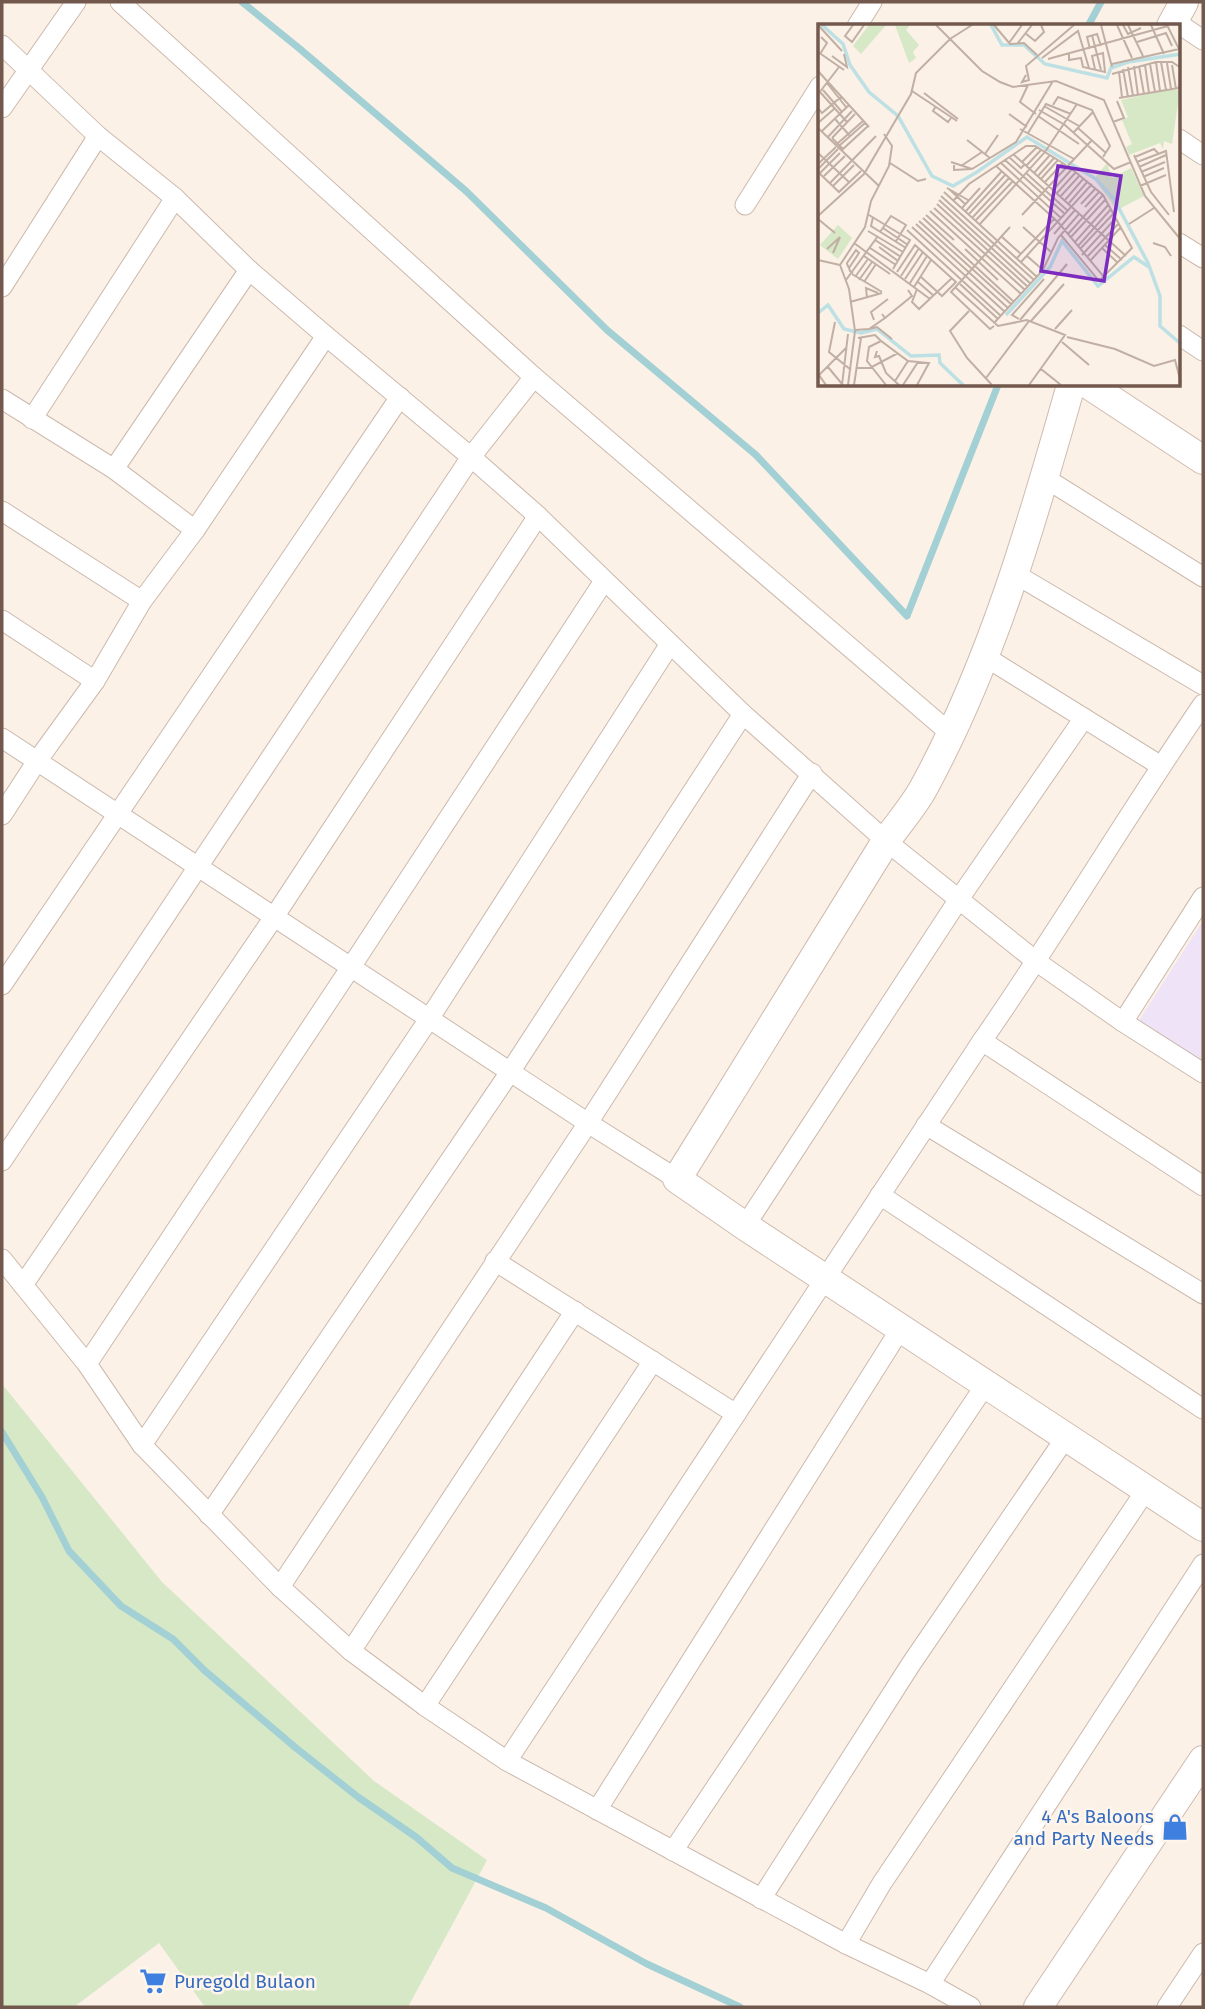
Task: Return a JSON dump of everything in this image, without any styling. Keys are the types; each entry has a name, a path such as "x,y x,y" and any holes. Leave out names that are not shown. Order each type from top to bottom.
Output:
{"street":[{"path":"2,108 76,2"},
{"path":"120,2 534,377 950,733"},
{"path":"858,24 872,2"},
{"path":"1176,16 1203,40"},
{"path":"2,45 98,136 174,198 249,270 538,516 743,714 886,841 1037,962 1203,1073"},
{"path":"745,205 818,89"},
{"path":"2,287 98,136"},
{"path":"1180,140 1203,155"},
{"path":"32,419 174,198"},
{"path":"1180,244 1203,258"},
{"path":"114,469 249,270"},
{"path":"2,815 95,681 142,601 195,530 326,336"},
{"path":"1180,336 1203,351"},
{"path":"2,1161 471,457 534,377"},
{"path":"677,1179 886,841 922,791 984,656 1015,574 1070,387"},
{"path":"1092,387 1203,460"},
{"path":"2,985 400,397"},
{"path":"2,399 114,469 195,530"},
{"path":"1045,478 1203,577"},
{"path":"2,512 142,601"},
{"path":"23,1285 274,917 538,516"},
{"path":"1015,574 1203,685"},
{"path":"87,1364 604,581"},
{"path":"2,620 95,681"},
{"path":"142,1445 429,1019 670,644"},
{"path":"984,656 1161,766"},
{"path":"507,1761 926,1125 1037,962 1203,704"},
{"path":"209,1516 510,1072 743,714"},
{"path":"745,1226 959,899 1083,718"},
{"path":"2,738 1203,1527"},
{"path":"280,1587 588,1123 811,773"},
{"path":"1124,1022 1203,897"},
{"path":"982,1041 1203,1186"},
{"path":"926,1125 1203,1294"},
{"path":"880,1195 1203,1409"},
{"path":"2,1259 87,1364 142,1445 280,1587 351,1651 425,1706 507,1761 761,1899 971,2007"},
{"path":"495,1261 736,1414"},
{"path":"351,1651 576,1311"},
{"path":"597,1810 901,1328"},
{"path":"425,1706 653,1361"},
{"path":"673,1852 986,1384"},
{"path":"761,1899 911,1664 1066,1437"},
{"path":"846,1944 882,1883 1146,1490"},
{"path":"930,1984 1203,1564"},
{"path":"1038,2007 1203,1760"},
{"path":"1167,2007 1203,1953"}],"shaded area":[{"path":"1203,921 1203,1064 1138,1022"}],"green space":[{"path":"2,1384 162,1582 374,1781 487,1860 408,2007 205,2007 159,1943 74,2007 2,2007"}],"waterway":[{"path":"242,2 466,191 607,330 756,455 907,616 997,387"},
{"path":"1089,24 1101,2"},
{"path":"2,1432 42,1497 69,1551 121,1606 173,1639 204,1670 358,1797 416,1837 452,1868 546,1908 647,1964 740,2007"}],"place":[{"name":"4 A's Baloons and Party Needs","path":"1175,1827"},
{"name":"Puregold Bulaon","path":"153,1981"}]}
